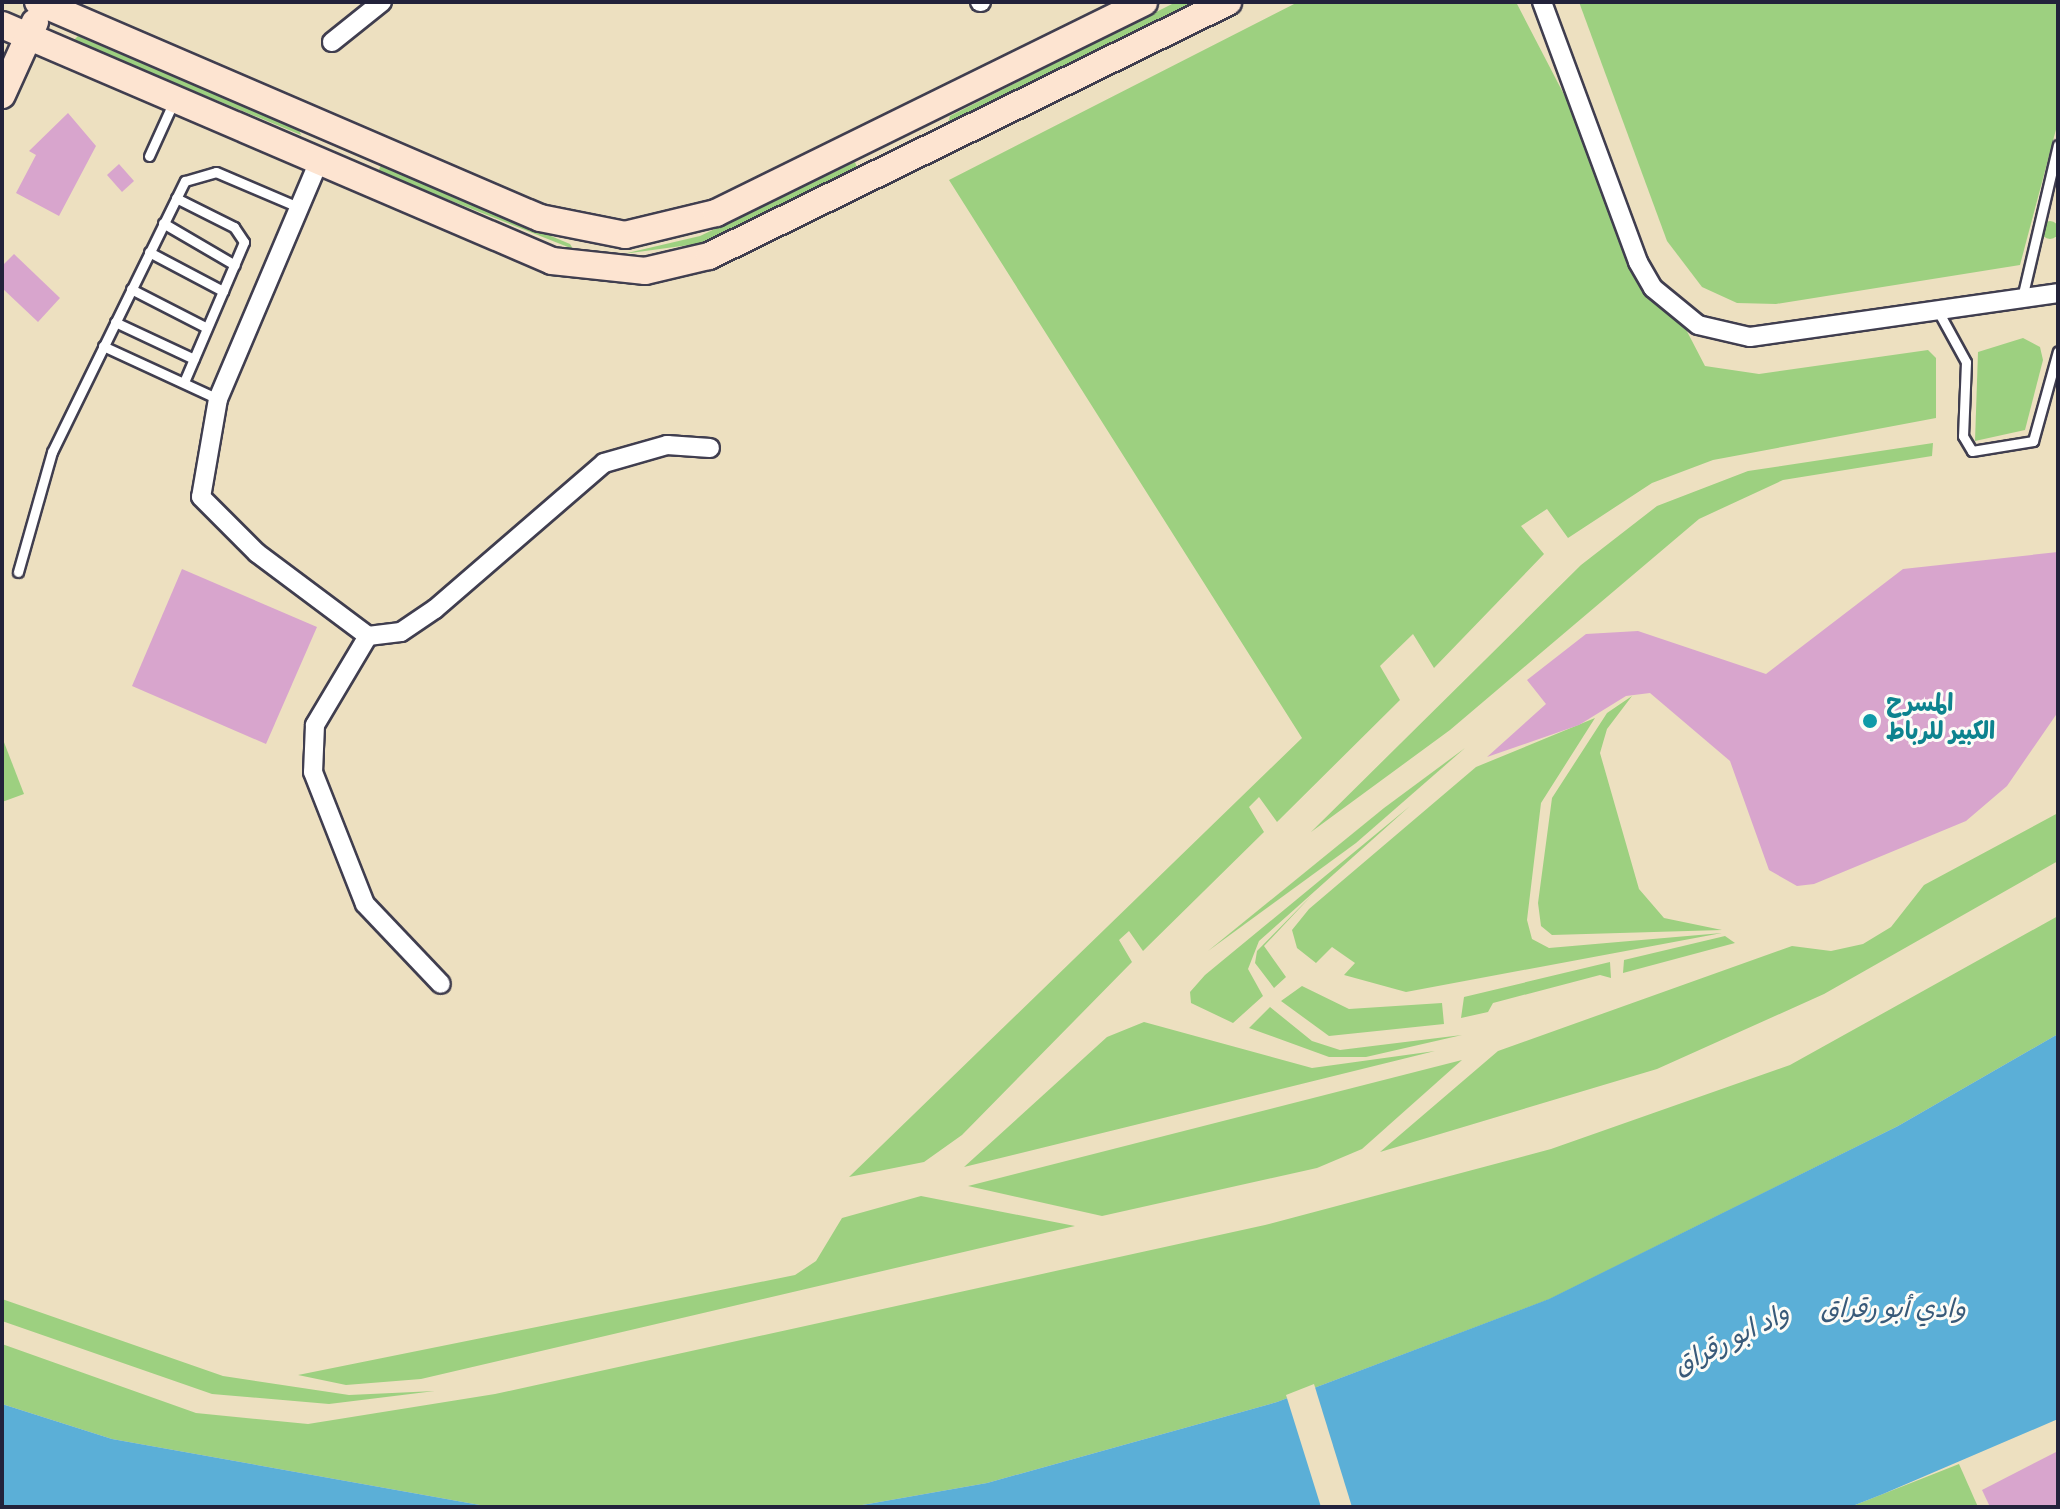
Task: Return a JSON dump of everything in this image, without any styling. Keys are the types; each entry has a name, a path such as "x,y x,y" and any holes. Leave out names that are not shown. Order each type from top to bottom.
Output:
{"street":[{"path":"2,13 7,2"},
{"path":"332,42 382,2"},
{"path":"2,95 42,3 540,218 594,233 687,225 1144,2"},
{"path":"2,25 525,250 591,269 645,271 709,256 1228,2"},
{"path":"1542,2 1638,262 1673,310 1698,325 1750,337 2058,293"},
{"path":"894,125 910,160"},
{"path":"319,161 218,399 200,477 211,514 368,636 401,632 435,609 604,463 667,445 710,448"},
{"path":"591,269 594,233"},
{"path":"368,636 315,725 313,772 365,904 441,984"}],"lane":[{"path":"149,156 176,98"},
{"path":"2021,300 2058,145"},
{"path":"18,572 42,477 176,198 194,175 216,172 298,207"},
{"path":"176,198 240,231 235,265 184,382"},
{"path":"163,223 235,265"},
{"path":"149,252 223,291"},
{"path":"131,289 207,328"},
{"path":"1938,311 1966,362 1963,436 1972,451 2033,441 2058,351"},
{"path":"115,322 194,359"},
{"path":"103,346 218,399"}],"green space":[{"path":"1176,2 1196,2 948,123 950,116"},
{"path":"1298,2 1516,2 1705,366 1759,374 1928,350 1936,358 1936,418 1713,460 1652,483 1568,538 1547,509 1521,526 1544,554 1434,668 1413,634 1380,666 1400,700 1277,822 1259,797 1249,807 1264,832 1143,951 1129,931 1119,940 1132,962 962,1135 924,1162 849,1177 1302,738 949,180"},
{"path":"1579,2 2058,2 2058,122 2020,265 1776,304 1737,303 1702,287 1667,241"},
{"path":"78,36 299,130 301,135 73,41"},
{"path":"855,162 858,170 704,243 623,254 700,236"},
{"path":"381,165 570,244 573,249 378,172"},
{"path":"2046,221 2054,221 2059,230 2057,237 2046,239 2041,234 2041,226"},
{"path":"2023,338 2040,347 2043,360 2025,430 1975,441 1978,352"},
{"path":"1933,443 1932,456 1783,480 1699,519 1450,730 1311,832 1581,565 1657,506 1748,471"},
{"path":"1632,696 1607,729 1600,753 1639,889 1664,918 1722,930 1552,935 1541,926 1538,903 1552,798 1607,713"},
{"path":"1595,718 1541,803 1527,920 1532,939 1549,948 1722,933 1406,992 1344,975 1355,963 1332,947 1316,963 1297,948 1292,930 1309,909 1476,767"},
{"path":"2,737 24,794 2,802"},
{"path":"1465,748 1356,843 1208,951 1384,808"},
{"path":"1410,806 1259,941 1248,969 1263,996 1233,1023 1191,1003 1190,992 1205,975"},
{"path":"2058,813 2058,861 1824,994 1657,1069 1380,1152 1498,1051 1792,946 1831,951 1863,944 1891,927 1924,885"},
{"path":"1313,894 1264,946 1286,977 1274,988 1255,963 1257,951"},
{"path":"2058,916 2058,1034 1898,1126 1550,1299 1277,1402 987,1483 851,1507 491,1507 112,1439 2,1404 2,1344 196,1413 308,1424 495,1394 1265,1225 1551,1149 1790,1065"},
{"path":"1725,936 1735,943 1623,973 1624,960"},
{"path":"1610,962 1611,978 1600,975 1493,1003 1488,1012 1461,1018 1464,997"},
{"path":"1302,986 1349,1009 1442,1003 1444,1024 1329,1036 1281,1001"},
{"path":"1270,1007 1312,1041 1340,1050 1462,1035 1366,1057 1329,1057 1249,1028"},
{"path":"1144,1022 1312,1068 1435,1051 964,1167 1107,1037"},
{"path":"1462,1060 1362,1149 1317,1168 1102,1216 968,1186"},
{"path":"921,1196 1075,1226 421,1379 346,1385 298,1375 795,1275 816,1261 842,1218"},
{"path":"2,1299 223,1376 349,1395 435,1391 329,1404 212,1394 2,1321"},
{"path":"1959,1464 1978,1507 1850,1507"}],"water":[{"name":"وادي أبو رقراق","path":"2058,1034 2058,1419 1850,1507 851,1507 987,1483 1277,1402 1549,1299 1898,1126"},
{"path":"2,1404 112,1439 491,1507 2,1507"}],"pier":[{"path":"1314,1384 1352,1507 1321,1507 1286,1395"}],"building":[{"path":"68,113 96,146 59,216 16,193 36,155 29,151"},
{"path":"119,164 134,181 122,192 107,175"},
{"path":"14,254 60,298 38,322 2,288 2,266"},
{"name":"المسرح الكبير للرباط","path":"2058,552 2058,712 2007,786 1966,821 1814,884 1797,886 1769,870 1730,761 1650,693 1626,696 1579,725 1487,757 1546,704 1527,680 1586,634 1638,631 1766,674 1903,569"},
{"path":"182,569 317,627 266,744 132,686"},
{"path":"2058,1451 2058,1507 1990,1507 1982,1490"}],"place":[{"name":"المسرح الكبير للرباط","path":"1870,721"}],"water label":[{"name":"واد ابو رقراق","path":"1733,1343"}]}
